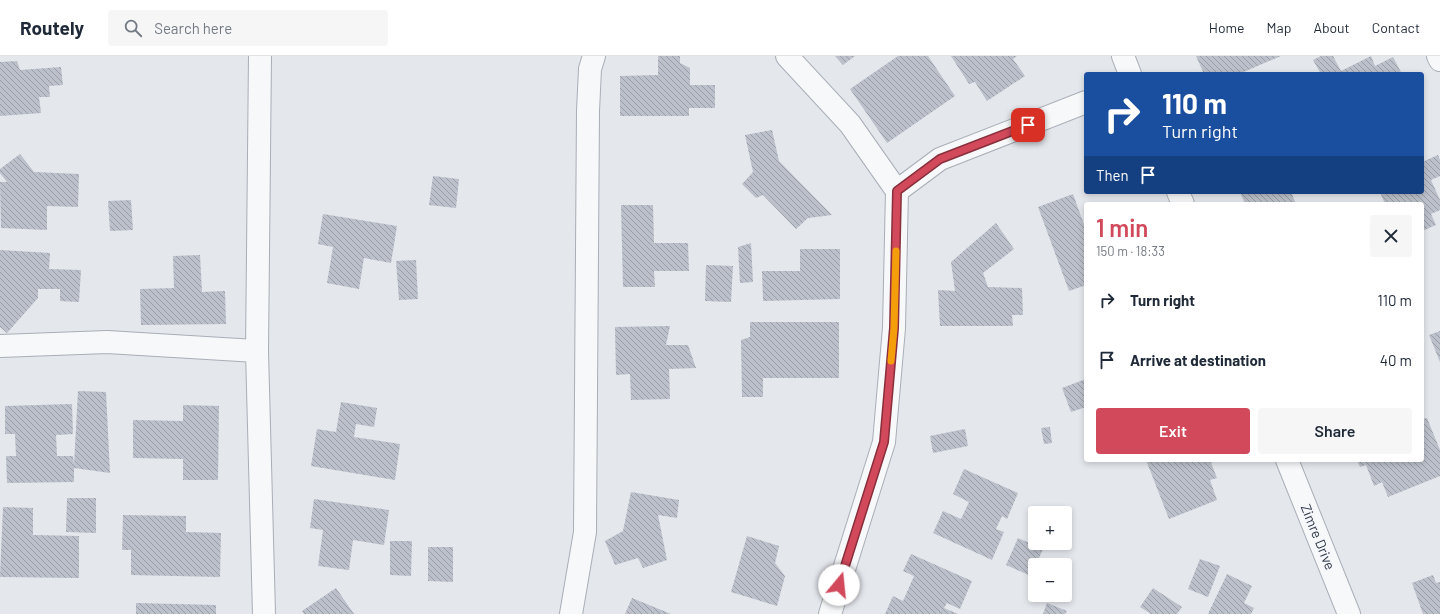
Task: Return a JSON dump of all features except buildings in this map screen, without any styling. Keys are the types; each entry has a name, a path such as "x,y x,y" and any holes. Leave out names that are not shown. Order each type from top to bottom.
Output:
{"street":[{"path":"260,56 256,351 264,614"},
{"path":"571,614 585,532 588,111 590,69 594,56"},
{"path":"787,56 850,124 897,191 894,328 884,442 830,614"},
{"path":"1122,56 1129,72"},
{"path":"1438,56 1440,60"},
{"path":"897,191 940,159 1084,103"},
{"path":"0,346 107,342 256,351"},
{"name":"Zimre Drive","path":"1288,462 1349,614"}],"slow traffic":[{"path":"891,361 894,328 896,251"}],"route":[{"path":"839,585 884,442 894,328 897,191 940,159 1028,125"}]}
